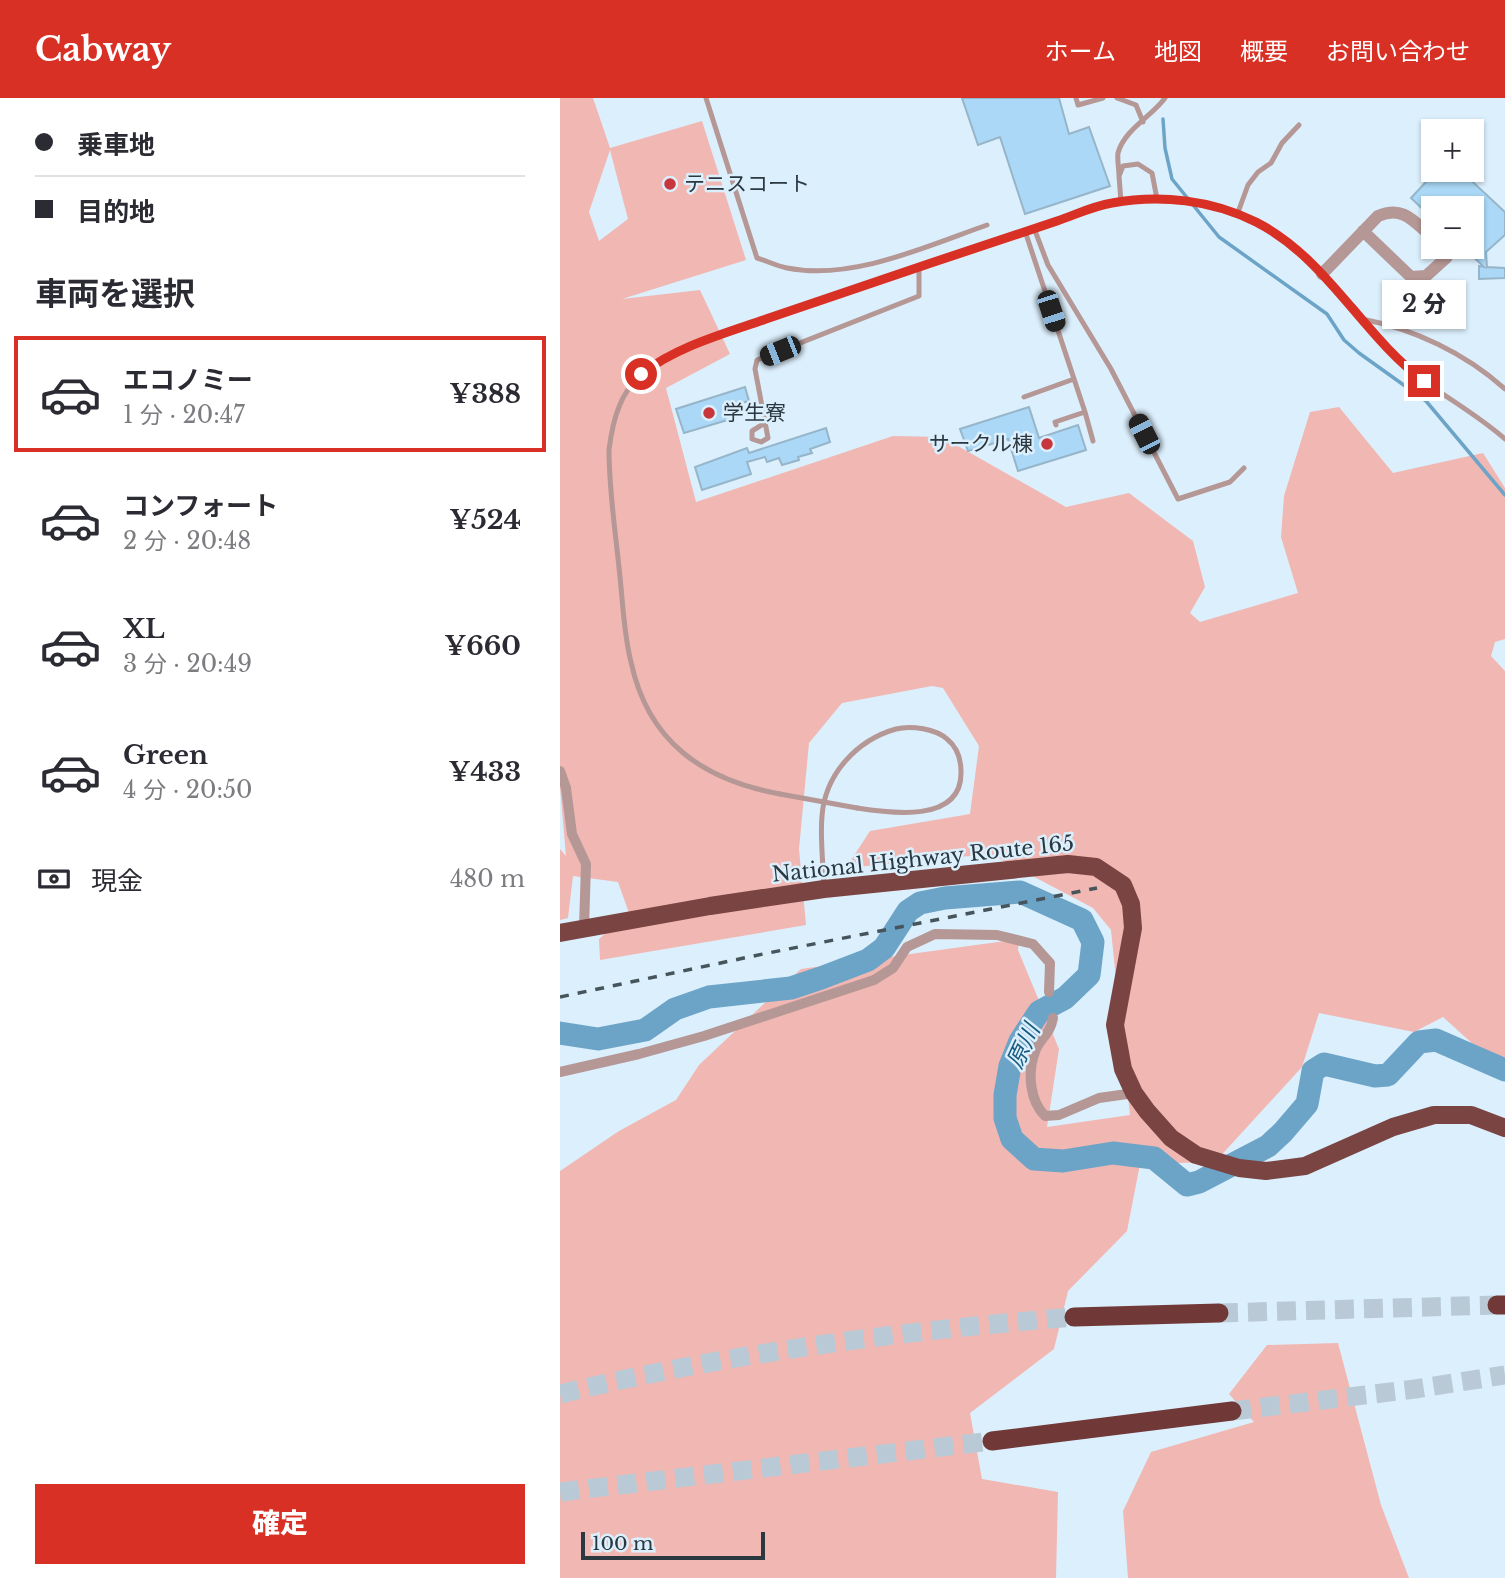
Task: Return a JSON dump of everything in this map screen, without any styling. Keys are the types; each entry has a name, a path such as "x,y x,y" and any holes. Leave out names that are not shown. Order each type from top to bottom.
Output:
{"highway":[{"name":"National Highway Route 165","path":"560,933 824,889 1068,864 1096,867 1123,885 1131,904 1133,928 1115,1025 1123,1069 1134,1093 1171,1138 1196,1155 1239,1168 1266,1171 1305,1166 1392,1127 1434,1115 1471,1115 1505,1128"},
{"path":"1074,1317 1219,1313"},
{"path":"992,1441 1232,1411"}],"street":[{"path":"1322,274 1378,216 1390,211 1402,212 1421,228"},
{"path":"1363,231 1411,277 1426,276 1445,259"},
{"path":"560,771 566,788 572,834 586,864 583,928"},
{"path":"560,1072 704,1036 874,980 893,968 907,947 935,934 997,935 1033,944 1050,963 1049,992"},
{"path":"1053,1018 1051,1031 1035,1051 1032,1074 1032,1091 1038,1108 1045,1116 1059,1115 1099,1098 1134,1093"}],"lane":[{"path":"706,98 757,258 788,268 823,270 858,266 883,261 987,225"},
{"path":"1076,98 1078,105 1103,98"},
{"path":"1117,98 1136,105 1143,121"},
{"path":"1121,202 1118,153 1132,131 1154,112 1165,98"},
{"path":"1237,215 1248,185 1258,172 1270,163 1282,143 1299,125"},
{"path":"1119,176 1123,166 1138,164 1152,173 1157,199"},
{"path":"824,889 822,816 831,783 850,755 881,733 905,726 924,729 945,737 956,749 961,765 961,778 955,793 941,806 906,814 857,808 779,794 749,789 724,780 694,763 666,736 645,704 636,682 627,641 609,469 612,426 618,406 641,374 660,360 710,338 1110,203 1176,199 1217,207 1255,222 1283,238 1322,274 1392,355 1435,390 1488,424 1505,439"},
{"path":"1034,228 1048,265 1111,369 1178,499 1230,482 1244,468"},
{"path":"1025,231 1093,441"},
{"path":"765,423 755,369 757,360 919,296 919,267"},
{"path":"1361,319 1385,323 1433,341 1478,368 1505,389"},
{"path":"1024,397 1074,380"},
{"path":"1056,425 1055,422 1084,412"}],"shaded area":[{"path":"560,98 593,98 610,148 702,121 746,260 622,299 700,290 730,354 666,388 696,502 893,436 942,437 1066,507 1129,493 1193,541 1205,587 1190,613 1200,622 1298,593 1281,537 1284,496 1310,412 1339,407 1393,473 1483,453 1505,488 1505,639 1495,642 1491,656 1505,671 1505,1063 1485,1055 1443,1017 1414,1032 1319,1013 1302,1067 1215,1162 1140,1164 1127,1231 1068,1291 1054,1349 970,1413 982,1479 1058,1492 1056,1578 560,1578 560,1171 619,1131 676,1100 699,1065 801,969 1019,939 1018,950 1059,1049 1047,1127 1130,1115 1111,930 1093,908 991,854 846,868 870,831 970,814 979,746 943,688 932,686 842,703 809,743 799,849 806,925 600,960 599,939 629,913 618,882 573,876 568,918 560,920 560,849 566,856 560,787","holes":["610,150 628,219 599,241 589,212"]},
{"path":"1338,1343 1381,1505 1409,1578 1128,1578 1123,1511 1151,1452 1254,1422 1229,1394 1267,1345"}],"building":[{"path":"962,98 1059,98 1069,134 1089,127 1110,186 1025,214 1000,137 978,145"},
{"path":"1426,182 1473,182 1505,212 1505,235 1486,252 1487,267 1505,268 1505,278 1479,279 1479,266 1484,267 1476,259 1484,259 1484,196 1421,196 1421,208 1411,198"},
{"name":"学生寮","path":"745,387 749,401 738,404 741,416 684,433 676,409"},
{"name":"サークル棟","path":"1029,407 1039,438 1078,425 1086,450 1018,471 1008,439 968,451 960,429"},
{"path":"826,428 830,442 810,449 812,453 798,457 799,460 782,465 779,458 767,462 765,457 747,462 751,474 702,490 695,467 747,448 749,453"}],"waterway":[{"path":"1163,119 1165,148 1172,179 1219,237 1327,314 1344,340 1426,401 1505,495"},
{"name":"原川","path":"560,1033 598,1039 645,1030 675,1009 709,997 791,988 868,960 884,948 908,911 920,903 945,898 1020,892 1082,920 1093,942 1089,975 1065,998 1039,1012 1020,1041 1010,1066 1005,1095 1005,1118 1012,1139 1034,1159 1063,1161 1113,1153 1154,1158 1187,1185 1199,1182 1268,1146 1307,1104 1313,1071 1324,1064 1375,1076 1388,1075 1419,1042 1436,1040 1505,1070"}],"tunnel":[{"path":"1219,1313 1497,1305"},
{"path":"560,1394 624,1379 816,1345 1074,1317"},
{"path":"1232,1411 1415,1389 1505,1375"},
{"path":"560,1492 992,1441"}],"railway":[{"path":"560,997 1097,888"}],"place":[{"name":"テニスコート","path":"670,184"},
{"name":"学生寮","path":"709,413"},
{"name":"サークル棟","path":"1047,444"}],"route":[{"path":"641,374 660,360 710,338 1110,203 1176,199 1217,207 1255,222 1283,238 1330,282 1392,355 1424,381"}]}
